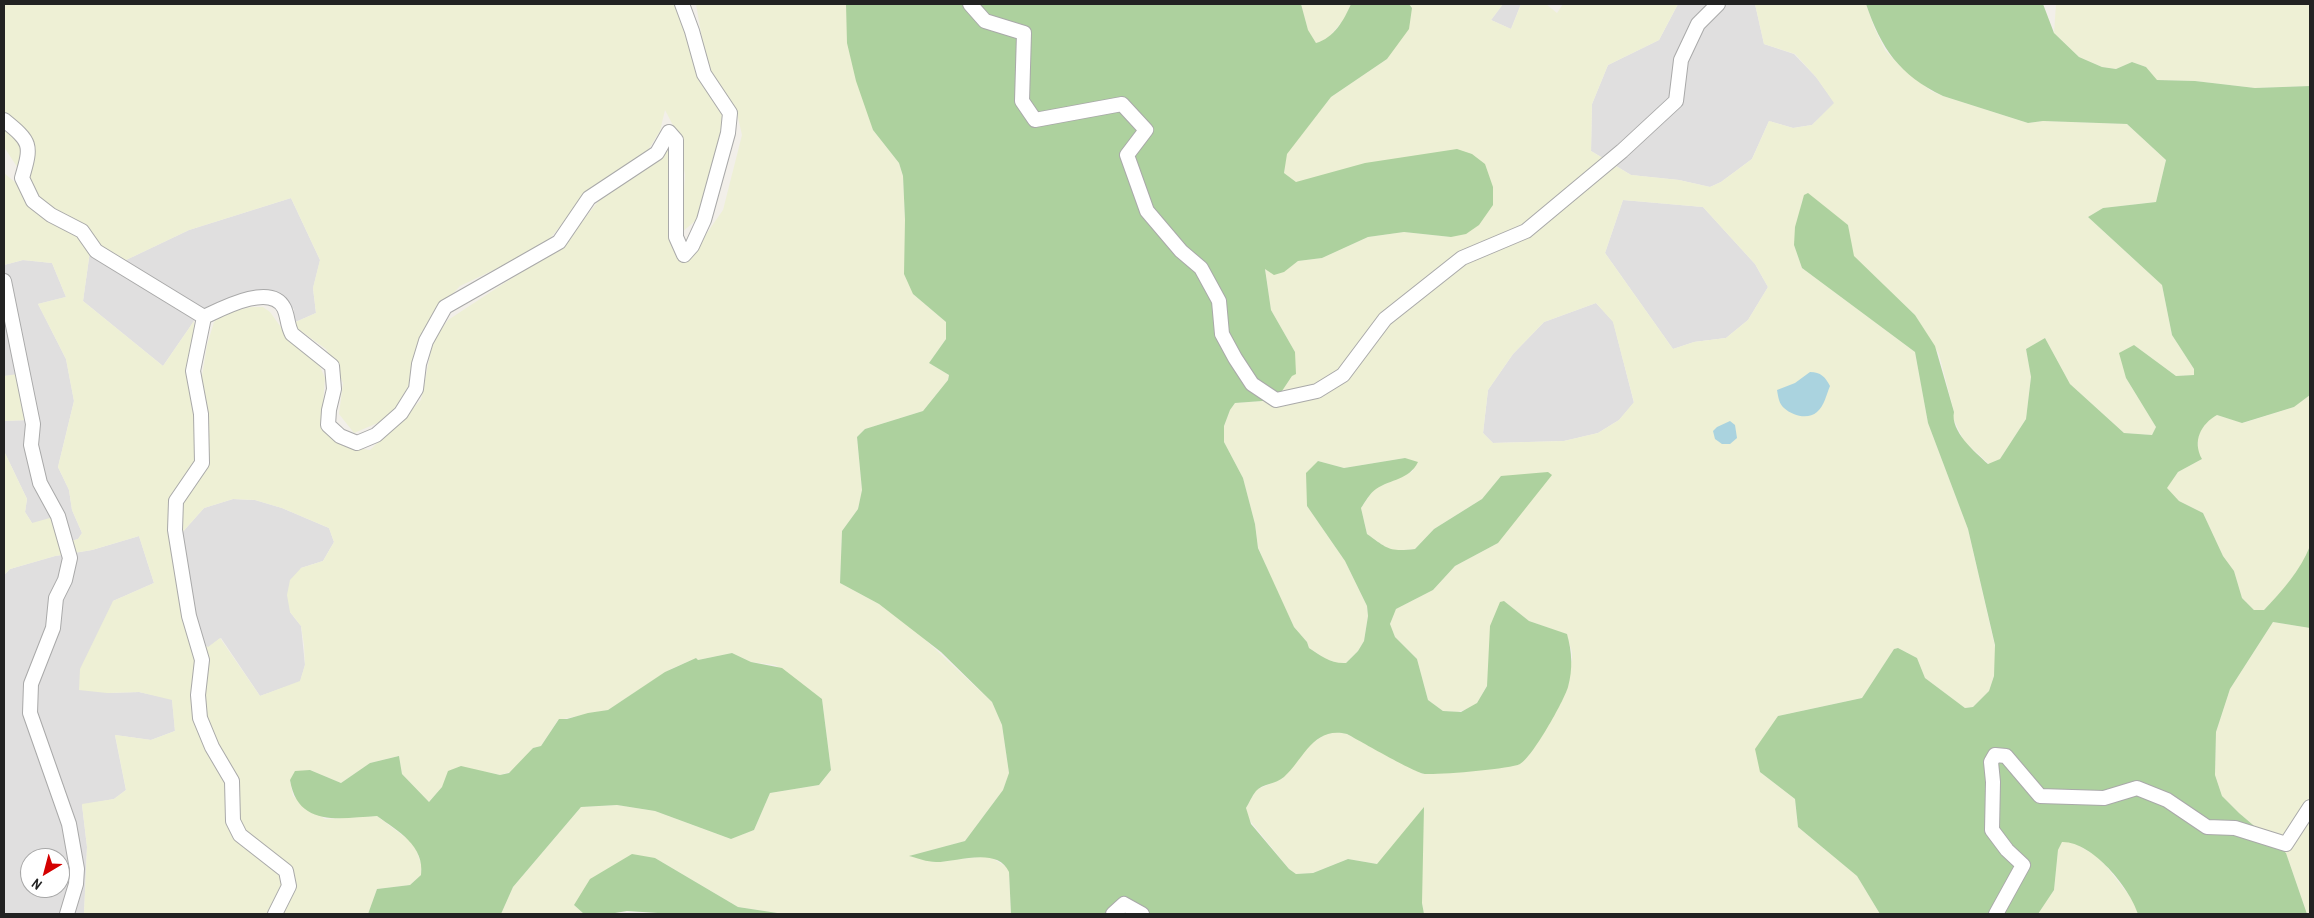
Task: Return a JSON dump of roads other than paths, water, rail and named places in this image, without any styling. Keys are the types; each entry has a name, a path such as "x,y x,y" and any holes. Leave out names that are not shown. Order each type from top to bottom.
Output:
{"street":[{"path":"204,316 251,297 269,298 278,301 284,307 288,327 292,334 332,366 334,389 328,425 340,436 357,443 376,435 401,413 416,389 426,341 445,307 559,242 589,198 658,153 669,132 676,140 676,237 684,255 692,246 704,220 728,133 730,113 704,74 682,4"},
{"path":"970,4 985,20 1024,33 1022,101 1035,120 1122,104 1146,130 1127,155 1148,211 1181,251 1201,268 1219,301 1222,334 1235,358 1252,384 1276,400 1317,390 1343,375 1385,318 1462,258 1526,231 1622,151 1676,100 1681,60 1698,24 1718,4"},
{"path":"4,120 24,136 30,152 22,178 32,201 50,215 82,231 96,251 118,266 204,316"},
{"path":"4,281 33,424 31,445 40,483 58,516 70,558 65,580 56,598 53,628 31,684 29,699 30,713 69,824 77,868 76,884 67,914"},
{"path":"204,316 193,371 201,414 202,463 176,501 175,530 189,616 202,660 198,695 200,718 212,747 232,781 233,821 240,835 286,871 289,886 275,914"},
{"path":"1996,914 2023,865 2007,850 1992,830 1993,782 1991,762 1995,755 2006,756 2040,796 2104,798 2137,788 2167,800 2208,827 2235,828 2286,844 2310,807"},
{"path":"1112,914 1124,904 1142,914"}],"water":[{"path":"1810,372 1822,376 1830,386 1824,403 1817,412 1809,416 1796,415 1782,406 1777,390 1795,383"},
{"path":"1730,421 1735,425 1737,438 1730,444 1722,444 1715,439 1713,431"}]}
